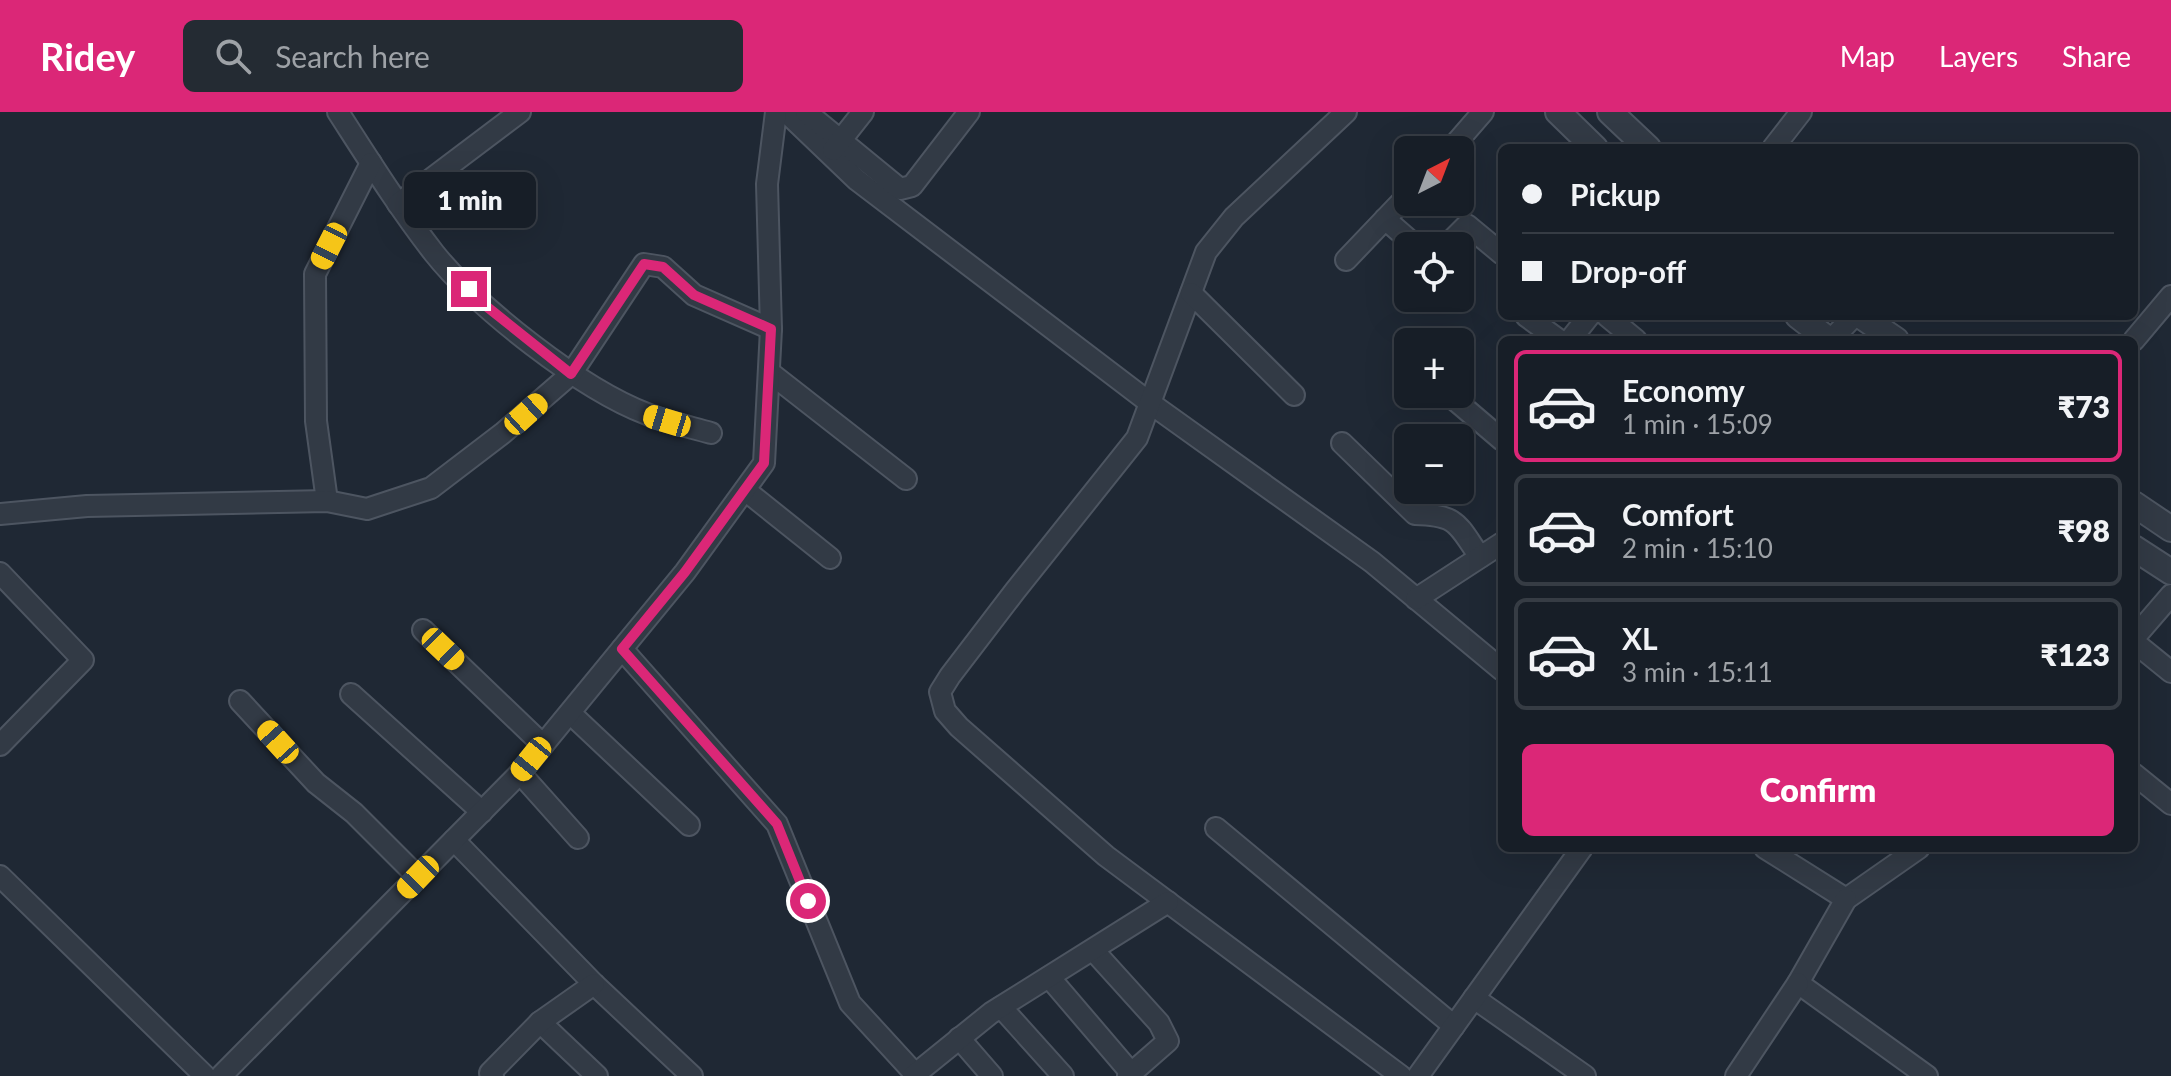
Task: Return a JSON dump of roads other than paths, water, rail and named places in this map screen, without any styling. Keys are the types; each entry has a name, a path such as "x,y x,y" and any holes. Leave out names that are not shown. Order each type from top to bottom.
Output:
{"street":[{"path":"338,112 436,256 486,306 571,374 645,414 711,433"},
{"path":"398,204 520,112"},
{"path":"221,1076 520,773 685,572 764,463 771,329 767,184 776,112"},
{"path":"786,112 900,189 912,186 969,112"},
{"path":"806,112 857,180 1150,403 1372,562 1498,667"},
{"path":"835,147 863,112"},
{"path":"1346,112 1234,217 1206,252 1137,438 1005,603 940,692 945,711 959,727 1106,856 1401,1076"},
{"path":"1462,136 1483,112"},
{"path":"1558,112 1591,144"},
{"path":"1610,112 1644,144"},
{"path":"1776,144 1801,112"},
{"path":"327,501 316,421 315,274 371,163"},
{"path":"1346,260 1394,210"},
{"path":"1385,219 1400,232"},
{"path":"1460,232 1467,225 1498,251"},
{"path":"0,514 87,506 327,501 367,509 431,488 503,433 571,374 644,264 663,267 694,295 771,329"},
{"path":"1191,293 1294,395"},
{"path":"2137,336 2171,296"},
{"path":"1532,320 1554,336"},
{"path":"1573,336 1586,320"},
{"path":"1612,320 1631,336"},
{"path":"1803,320 1825,336"},
{"path":"1834,336 1850,320"},
{"path":"1867,320 1890,336"},
{"path":"769,372 906,479"},
{"path":"1464,408 1498,437"},
{"path":"1342,443 1415,514 1444,516 1456,522 1480,557"},
{"path":"745,490 830,558"},
{"path":"2138,507 2171,529"},
{"path":"1416,599 1498,546"},
{"path":"2138,551 2171,572"},
{"path":"0,573 83,660 0,745"},
{"path":"2138,635 2171,595"},
{"path":"423,630 543,745"},
{"path":"2138,643 2171,672"},
{"path":"622,649 777,824 850,1003 915,1075 1001,1007 1168,902"},
{"path":"351,694 482,812"},
{"path":"240,701 316,783 354,813 418,877"},
{"path":"570,713 689,825"},
{"path":"520,773 578,838"},
{"path":"2138,777 2171,804"},
{"path":"1216,828 1454,1026"},
{"path":"454,840 594,984 692,1076"},
{"path":"1418,1076 1579,852"},
{"path":"1771,852 1846,899"},
{"path":"1736,1076 1798,983 1846,899 1912,852"},
{"path":"0,876 205,1076"},
{"path":"1049,977 1130,1075 1168,1041 1166,1033 1093,950"},
{"path":"1798,983 1927,1076"},
{"path":"491,1075 540,1022 594,984"},
{"path":"1474,998 1585,1076"},
{"path":"1001,1007 1063,1076"},
{"path":"540,1022 597,1076"},
{"path":"959,1038 992,1076"}]}
